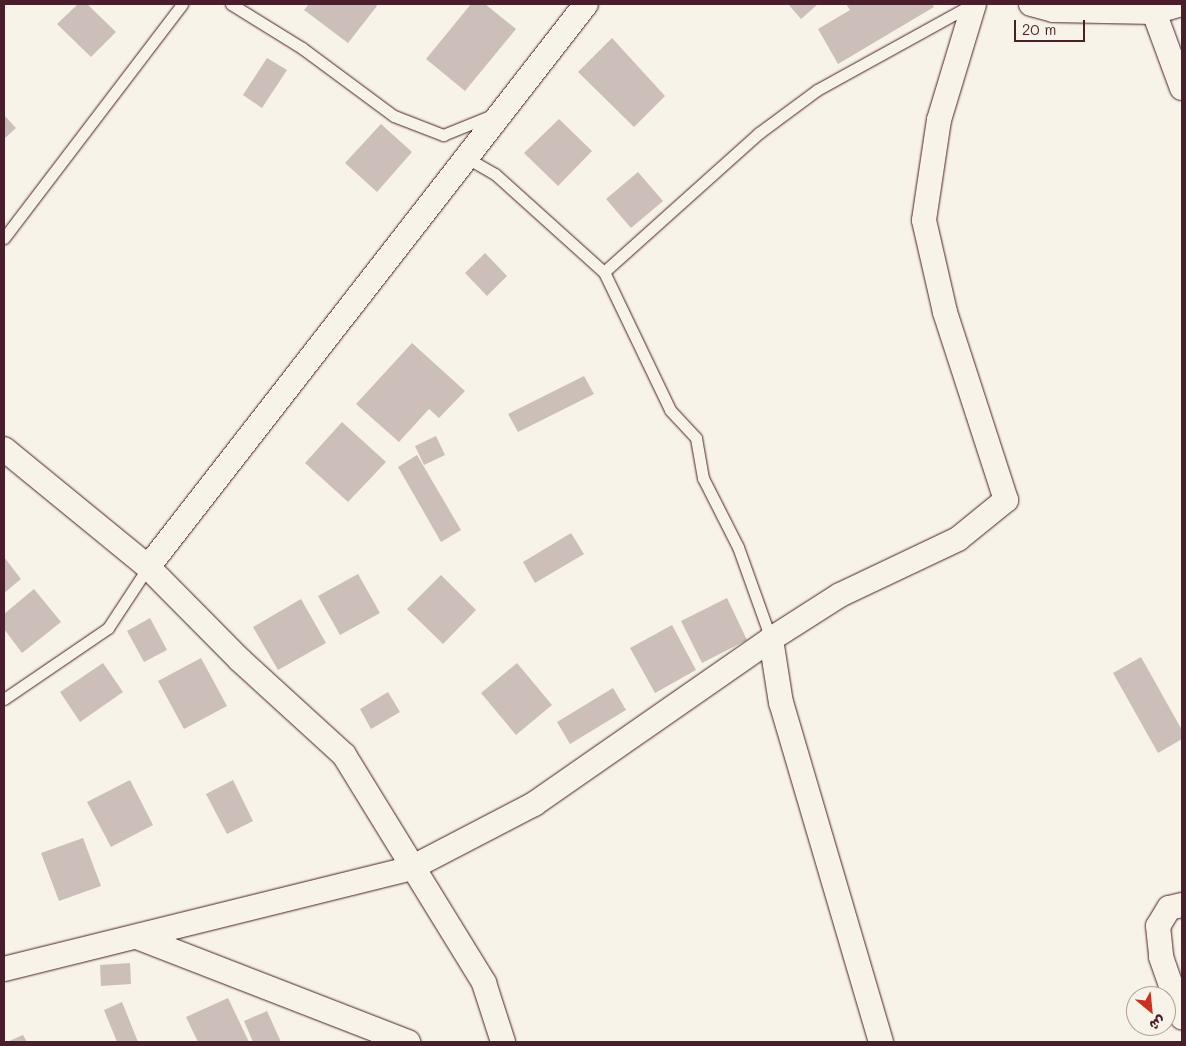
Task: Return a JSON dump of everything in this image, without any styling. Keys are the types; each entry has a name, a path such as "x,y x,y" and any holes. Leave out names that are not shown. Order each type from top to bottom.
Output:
{"street":[{"path":"148,567 586,4"},
{"path":"4,970 411,868 534,804 771,639 840,596 958,539 1006,500 945,312 924,220 939,120 974,4"},
{"path":"1031,4 1053,10 1154,12 1182,4"},
{"path":"1154,12 1182,88"},
{"path":"4,449 148,567 240,660 344,755 411,868 484,983 503,1042"},
{"path":"771,639 781,702 881,1042"},
{"path":"1182,905 1169,908 1158,926 1161,957 1182,1017"},
{"path":"137,937 408,1042"}],"lane":[{"path":"4,238 182,4"},
{"path":"231,4 302,48 394,116 443,135 504,110"},
{"path":"604,272 759,133 817,90 974,4"},
{"path":"467,158 495,174 604,272 670,410 696,438 704,478 738,548 771,639"},
{"path":"4,698 108,628 148,567"}],"building":[{"path":"78,4 87,4 116,32 91,57 57,24"},
{"path":"309,4 375,4 377,6 348,43 304,10"},
{"path":"471,4 485,4 516,29 465,91 426,59"},
{"path":"788,4 818,4 801,19"},
{"path":"846,4 932,4 934,7 838,64 818,29 850,10"},
{"path":"612,38 665,96 634,127 578,72"},
{"path":"267,58 287,70 262,108 243,95"},
{"path":"4,115 16,128 4,139"},
{"path":"559,119 592,151 558,186 524,153"},
{"path":"381,124 412,152 377,192 345,163"},
{"path":"638,172 663,201 631,228 606,199"},
{"path":"485,253 507,276 487,296 465,273"},
{"path":"412,343 465,391 439,418 429,409 399,442 356,404"},
{"path":"584,376 594,394 518,432 508,414"},
{"path":"342,422 386,462 348,502 305,463"},
{"path":"436,436 445,455 424,465 415,446"},
{"path":"417,455 461,530 441,542 398,467"},
{"path":"571,533 584,554 535,583 523,562"},
{"path":"4,557 21,579 4,593"},
{"path":"358,574 380,613 340,635 318,596"},
{"path":"441,575 476,610 443,644 407,609"},
{"path":"34,589 61,622 22,653 4,629 4,614"},
{"path":"727,598 747,640 702,663 681,621"},
{"path":"301,599 326,643 278,670 253,627"},
{"path":"150,618 167,650 144,662 127,631"},
{"path":"672,625 696,670 655,693 630,648"},
{"path":"1141,657 1182,730 1182,739 1158,753 1113,673"},
{"path":"201,658 227,706 184,729 158,681"},
{"path":"103,663 123,692 80,722 60,692"},
{"path":"517,663 552,705 516,735 481,693"},
{"path":"613,688 626,710 570,744 557,722"},
{"path":"388,692 400,712 371,729 360,709"},
{"path":"130,780 153,825 111,847 87,802"},
{"path":"233,780 253,821 227,834 206,794"},
{"path":"83,838 101,886 59,901 41,853"},
{"path":"130,963 131,984 101,986 100,965"},
{"path":"228,998 249,1042 198,1042 186,1017"},
{"path":"122,1002 138,1042 117,1042 104,1010"},
{"path":"267,1011 281,1042 253,1042 244,1021"},
{"path":"23,1035 27,1042 7,1042"}]}
